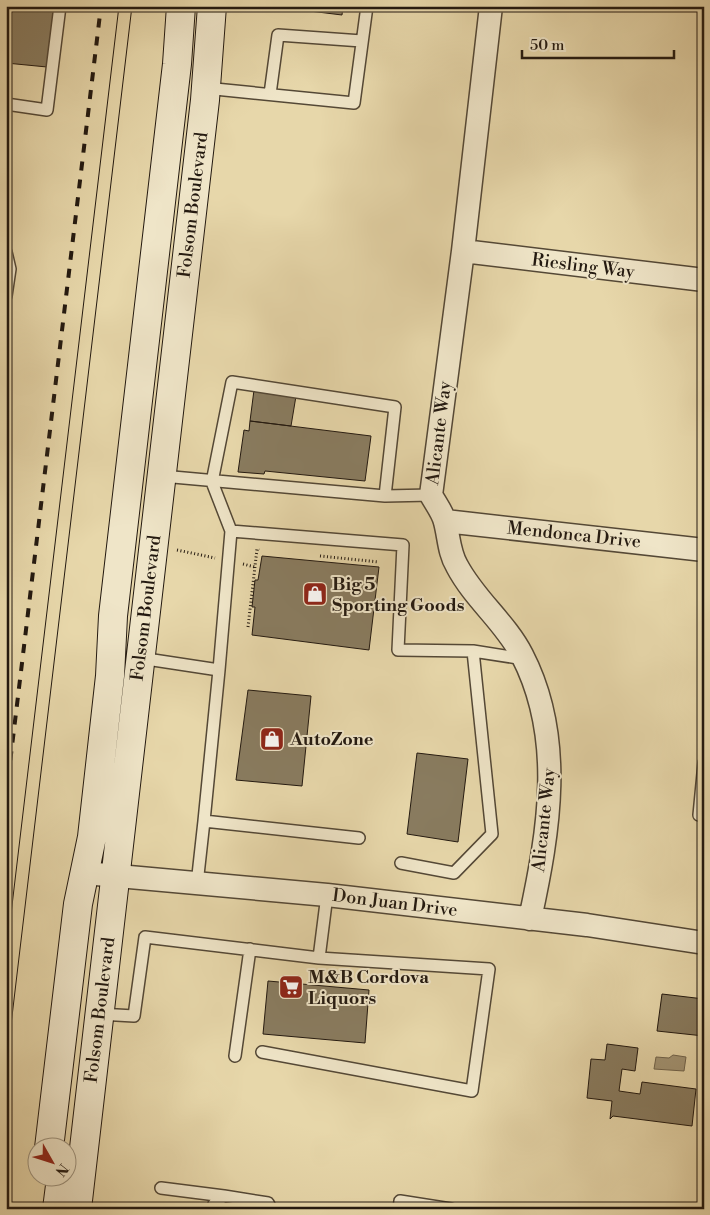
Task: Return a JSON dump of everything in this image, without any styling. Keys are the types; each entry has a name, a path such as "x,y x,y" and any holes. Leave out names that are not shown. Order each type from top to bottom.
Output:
{"main road":[{"name":"Folsom Boulevard","path":"50,1138 78,904 92,837 110,676 113,616 177,64 181,6"},
{"name":"Folsom Boulevard","path":"77,1209 162,476 205,88 212,6"},
{"path":"55,1097 69,1114 66,1138"},
{"path":"42,1209 44,1188"},
{"path":"58,1209 60,1188"}],"street":[{"name":"Alicante Way","path":"491,6 463,251 431,496 445,520 455,564 471,591 504,627 524,659 540,699 548,733 550,769 547,818 541,865 530,919"},
{"name":"Riesling Way","path":"463,251 704,280"},
{"name":"Mendonca Drive","path":"445,520 704,550"},
{"name":"Don Juan Drive","path":"85,873 116,874 197,884 327,895 530,919 704,943"}],"lane":[{"path":"6,104 47,110 60,6"},
{"path":"205,88 354,103 367,6"},
{"path":"270,94 278,35 362,41"},
{"path":"6,252 10,268 6,296"},
{"path":"197,884 231,531 212,482 232,382 395,407 385,496"},
{"path":"162,476 212,482 385,496 431,496"},
{"path":"231,531 404,545 398,650 473,651 524,659"},
{"path":"401,863 454,873 492,834 473,651"},
{"path":"140,658 219,670"},
{"path":"704,763 699,815 704,816"},
{"path":"204,821 359,838"},
{"path":"319,958 327,895"},
{"path":"100,1014 134,1016 145,937 319,958 488,969 472,1091 262,1052"},
{"path":"236,1056 250,949"},
{"path":"161,1188 268,1203 271,1209"},
{"path":"214,1209 214,1204 224,1196"},
{"path":"399,1209 400,1201 450,1209"}],"path":[{"path":"248,626 257,550 266,550"},
{"path":"313,555 379,562"}],"shaded area":[{"path":"673,1055 686,1057 684,1071 654,1069 656,1057 669,1058"}],"building":[{"path":"6,6 54,6 47,67 6,63"},
{"path":"269,6 343,6 342,15"},
{"path":"254,390 296,396 291,426 250,421"},
{"path":"250,421 371,436 365,481 265,471 264,474 238,472 244,430 249,431"},
{"name":"Big 5 Sporting Goods","path":"262,556 379,567 369,650 252,635 255,607 252,607 255,580 258,580"},
{"path":"248,690 311,696 302,786 236,780"},
{"path":"417,753 468,759 458,842 407,834"},
{"path":"268,981 369,990 365,1043 263,1034"},
{"path":"662,994 704,999 704,1036 657,1031"},
{"path":"607,1044 638,1048 635,1071 622,1069 619,1091 640,1094 642,1082 696,1089 692,1126 613,1116 610,1119 612,1101 587,1098 591,1059 605,1060"}],"tram line":[{"path":"6,956 119,6"},
{"path":"6,1067 132,6"}],"railway":[{"path":"6,796 101,6"}],"place":[{"name":"Big 5 Sporting Goods","path":"315,594"},
{"name":"AutoZone","path":"272,739"},
{"name":"M&B Cordova Liquors","path":"291,987"}]}
